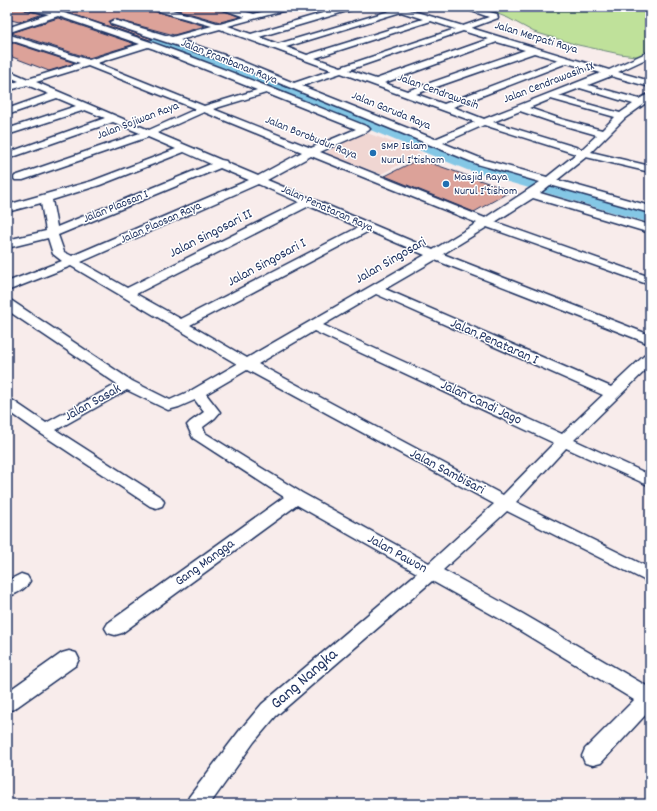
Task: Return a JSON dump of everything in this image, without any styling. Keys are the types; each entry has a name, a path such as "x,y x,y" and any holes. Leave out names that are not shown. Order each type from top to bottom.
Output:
{"street":[{"name":"Jalan Prambanan Raya","path":"28,7 60,10 365,129 311,152"},
{"name":"Jalan Cendrawasih","path":"154,7 220,26 378,82 484,122 584,153 650,169"},
{"path":"220,7 253,16"},
{"path":"172,40 284,7"},
{"path":"251,37 351,7"},
{"path":"293,86 494,18 494,16 464,7"},
{"path":"7,31 60,10 74,8 85,13"},
{"path":"278,47 396,8"},
{"name":"Jalan Merpati Raya","path":"396,8 465,28 610,74 650,84"},
{"path":"308,57 431,19"},
{"name":"Jalan Garuda Raya","path":"107,20 233,61 481,162 540,188 650,210"},
{"name":"Jalan Borobudur Raya","path":"7,36 87,62 487,223 650,281"},
{"path":"378,82 497,39"},
{"path":"7,88 149,44"},
{"path":"407,94 534,50"},
{"name":"Jalan Cendrawasih IX","path":"435,143 484,122 610,74 650,54"},
{"path":"445,107 567,60"},
{"name":"Jalan Penataran Raya","path":"7,73 260,179 434,255 650,340"},
{"path":"579,85 641,102"},
{"name":"Jalan Sojiwan Raya","path":"19,178 150,133 204,109 266,90"},
{"path":"7,112 58,94"},
{"path":"550,96 622,116"},
{"name":"Jalan Singosari","path":"246,363 434,255 487,223 540,188 584,153 622,116 650,96"},
{"path":"7,132 86,106"},
{"path":"520,108 603,134"},
{"path":"7,156 115,118"},
{"path":"7,209 104,180 186,148"},
{"name":"Jalan Plaosan Raya","path":"7,287 72,262 260,179 311,152"},
{"name":"Jalan Plaosan I","path":"7,244 52,233 222,163"},
{"path":"540,188 650,229"},
{"name":"Jalan Sambisari","path":"46,198 52,233 59,254 246,363 505,503 650,576"},
{"name":"Jalan Singosari II","path":"126,294 309,201"},
{"name":"Jalan Singosari I","path":"180,325 368,227"},
{"name":"Jalan Penataran I","path":"374,289 614,394"},
{"path":"7,304 127,384"},
{"name":"Jalan Candi Jago","path":"312,325 650,481"},
{"name":"Gang Nangka","path":"197,804 247,736 269,710 430,572 505,503 564,442 650,358"},
{"name":"Jalan Sasak","path":"45,430 127,384 168,404 174,404 197,393 246,363"},
{"name":"Jalan Pawon","path":"197,393 212,412 195,425 197,434 296,497 516,619 649,697"},
{"path":"7,403 45,430 156,502"},
{"name":"Gang Mangga","path":"115,628 296,497"},
{"path":"7,703 69,659"},
{"path":"593,756 649,697"}],"shaded area":[{"name":"SMP Islam Nurul I'tishom","path":"364,132 422,153 381,174 325,153"}],"green space":[{"path":"480,7 650,7 650,58 620,54 578,45 534,32 508,18"}],"building":[{"path":"7,7 23,7 25,10 43,14 19,22 7,19"},
{"path":"42,7 67,7 66,10 72,12 82,7 149,7 151,10 205,26 174,35 114,19 109,22 111,25 153,39 150,40 72,14"},
{"path":"167,7 215,7 240,17 220,22"},
{"path":"234,7 264,7 264,10 254,12"},
{"path":"58,18 135,44 89,58 11,33"},
{"path":"14,43 75,63 49,71 7,55 7,45"},
{"name":"Masjid Raya Nurul I'tishom","path":"419,159 511,191 474,212 385,176"}],"waterway":[{"path":"124,30 162,42 227,66 472,167 650,218"}],"place":[{"name":"SMP Islam Nurul I'tishom","path":"373,153"},
{"name":"Masjid Raya Nurul I'tishom","path":"446,184"}]}
